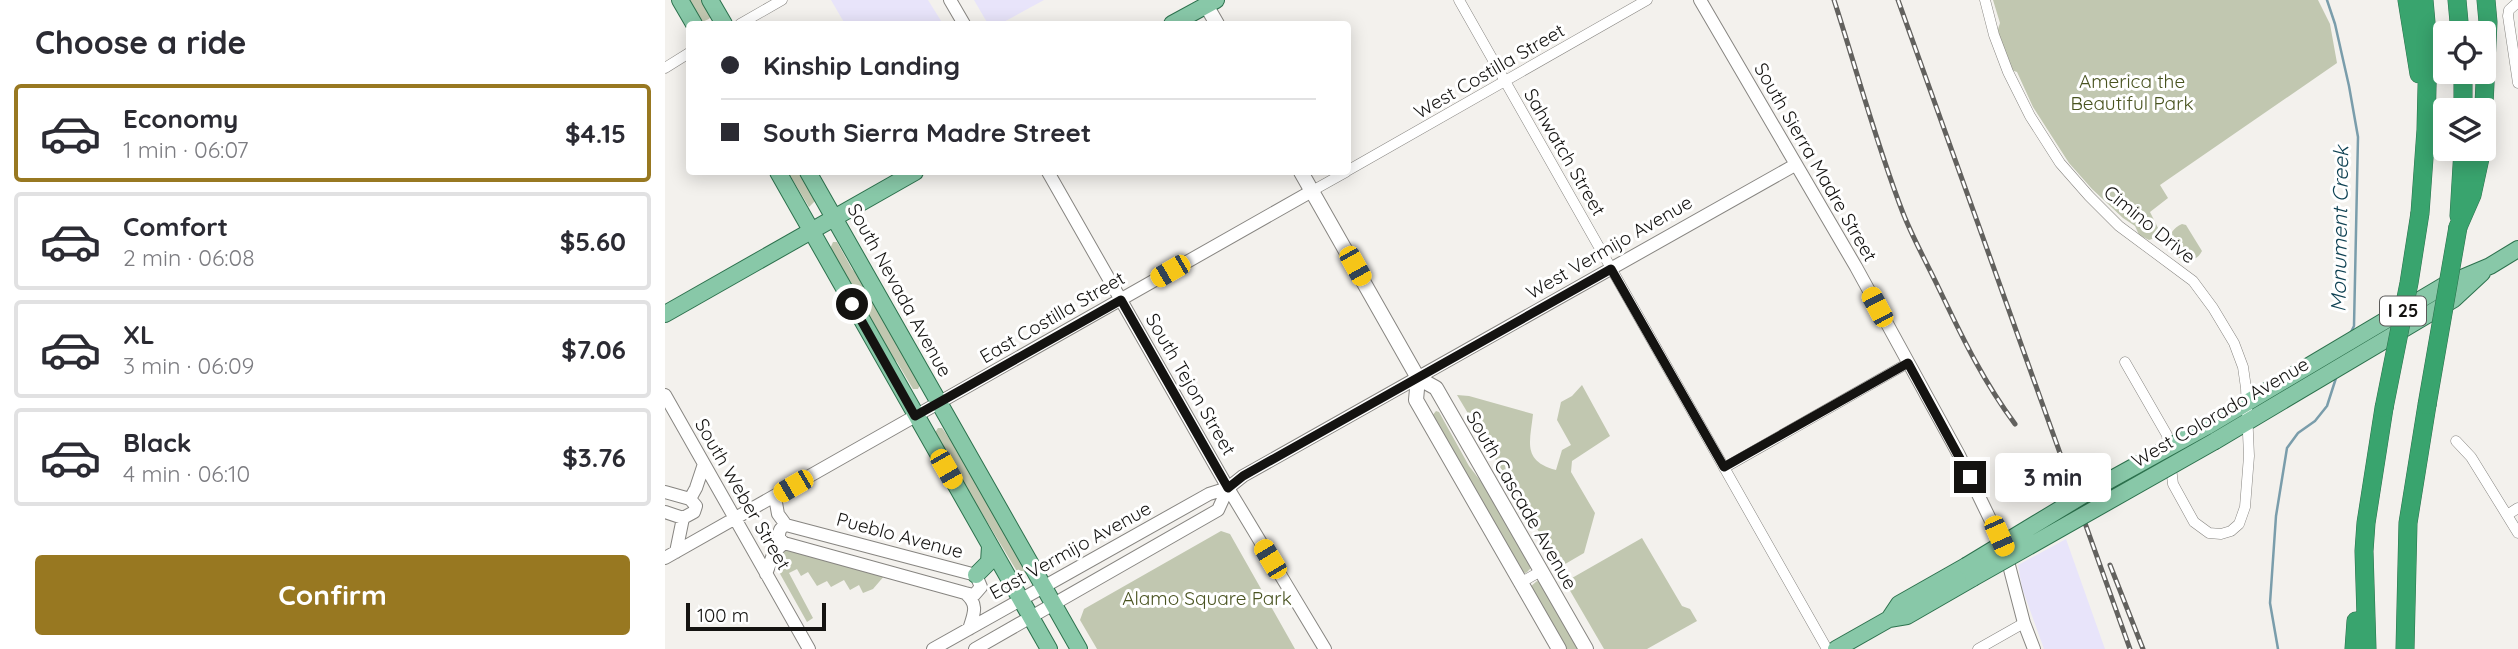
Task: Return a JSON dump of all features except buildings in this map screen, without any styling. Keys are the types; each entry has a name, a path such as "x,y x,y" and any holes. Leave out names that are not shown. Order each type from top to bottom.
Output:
{"highway":[{"path":"2407,0 2427,130"},
{"name":"I 25","path":"2367,649 2364,551 2371,488 2420,213 2427,130 2428,45 2424,0"},
{"path":"2457,0 2459,21"},
{"path":"2484,98 2488,22 2486,0"},
{"name":"I 25","path":"2405,649 2406,560 2412,486 2458,227 2462,161"},
{"path":"2458,227 2472,195 2479,161"},
{"path":"2354,649 2364,551"},
{"path":"2406,560 2414,649"}],"main road":[{"path":"680,0 692,21"},
{"path":"710,0 722,21"},
{"path":"1178,21 1208,2 1216,21"},
{"path":"780,175 1049,649"},
{"name":"South Nevada Avenue","path":"810,175 1079,649"},
{"path":"665,314 910,175"},
{"name":"South Cascade Avenue","path":"1303,175 1418,378 1436,388 1585,649"},
{"name":"West Colorado Avenue","path":"1836,649 1889,619 1907,616 2090,491 2247,403 2445,285 2490,266 2518,249"},
{"name":"West Colorado Avenue","path":"1969,572 2247,422 2455,299 2490,266"},
{"name":"South Cascade Avenue","path":"1418,378 1416,400 1559,649"},
{"path":"976,575 989,562 991,546"}],"street":[{"path":"745,21 782,0"},
{"path":"950,0 962,21"},
{"name":"Sahwatch Street","path":"1459,0 1827,649"},
{"name":"West Costilla Street","path":"1351,169 1647,0"},
{"name":"South Sierra Madre Street","path":"1700,0 1856,267 1959,455 2005,550 2033,649"},
{"name":"Cimino Drive","path":"1985,0 2008,72 2030,116 2060,163 2119,226 2186,274 2213,307 2239,353 2247,403 2249,456 2245,507 2239,524 2231,531 2209,533 2194,522 2172,484 2167,435 2125,362"},
{"path":"2518,2 2509,10 2508,25 2518,83"},
{"path":"665,68 686,55"},
{"name":"West Vermijo Avenue","path":"1443,364 1795,164"},
{"name":"South Tejon Street","path":"1050,175 1228,488 1325,649"},
{"name":"West Costilla Street","path":"1312,191 1340,175"},
{"name":"East Costilla Street","path":"670,555 1312,191"},
{"path":"1724,467 1908,363"},
{"name":"East Vermijo Avenue","path":"933,649 1209,494 1228,488 1243,476 1443,364"},
{"name":"South Weber Street","path":"665,395 809,649"},
{"path":"2456,441 2471,457 2518,533"},
{"path":"689,499 701,477 704,464"},
{"name":"East Vermijo Avenue","path":"975,649 1218,510 1228,488"},
{"path":"665,492 689,499 696,506 694,512 683,519 670,555"},
{"path":"767,574 774,552 784,543 779,538 779,532 786,525 778,514 775,497"},
{"path":"2507,515 2518,508"},
{"path":"665,512 683,519"},
{"name":"Pueblo Avenue","path":"784,543 965,593 974,594 979,591 981,583 976,575 786,525"},
{"path":"1520,583 1541,571"},
{"path":"965,593 972,599 975,607 969,629"},
{"path":"1978,649 2024,623"}],"shaded area":[{"path":"831,0 928,0 941,21 843,21"},
{"path":"974,0 1044,0 1006,21 986,21"},
{"path":"2066,539 2105,649 2044,649 2022,588 2018,565"}],"green space":[{"path":"686,0 705,0 711,16 704,21 697,19"},
{"name":"America the Beautiful Park","path":"1993,0 2318,0 2330,24 2337,63 2160,185 2168,198 2150,212 2160,232 2157,237 2149,240 2139,235 2135,226 2092,189 2069,163 2033,107 2017,72 2011,70 1997,32 2000,23"},
{"path":"789,175 804,175 816,200 809,207"},
{"path":"2182,224 2186,225 2202,251 2193,259 2186,260 2175,256 2171,246 2173,230"},
{"path":"833,242 837,242 852,269 865,283 920,385 918,389 913,389 897,362 887,352 829,251"},
{"path":"1582,385 1610,436 1572,461 1571,472 1595,513 1584,553 1560,567 1457,395 1533,414 1530,442 1533,456 1545,466 1556,470 1562,450 1571,445 1557,420 1561,402 1572,396"},
{"path":"1436,411 1469,466 1493,497 1531,568 1526,573 1521,572 1432,416"},
{"path":"938,428 942,428 973,472 1027,571 1024,576 1018,573 934,434"},
{"name":"Alamo Square Park","path":"1221,531 1230,534 1295,649 1097,649 1080,620 1084,609"},
{"path":"1642,538 1682,606 1690,609 1697,621 1647,649 1604,649 1565,582"},
{"path":"785,549 885,575 873,589 863,593 859,585 850,590 844,580 831,587 827,581 817,586 808,572 801,576 797,569 789,573 813,618 807,622 774,563 776,556"},
{"path":"1537,581 1578,649 1565,649 1530,587"}],"waterway":[{"name":"Monument Creek","path":"2327,0 2335,24 2358,137 2354,326 2351,332"},
{"name":"Monument Creek","path":"2278,649 2270,603 2276,516 2287,448 2298,433 2315,421 2327,406 2336,378"}],"railway":[{"path":"1834,0 1884,160 1907,223 1975,361 2015,424"},
{"path":"1898,0 2130,649"},
{"path":"2110,565 2143,649"}],"route":[{"path":"852,304 915,416 1121,300 1228,488 1243,476 1611,269 1724,467 1908,363 1970,477"}]}
